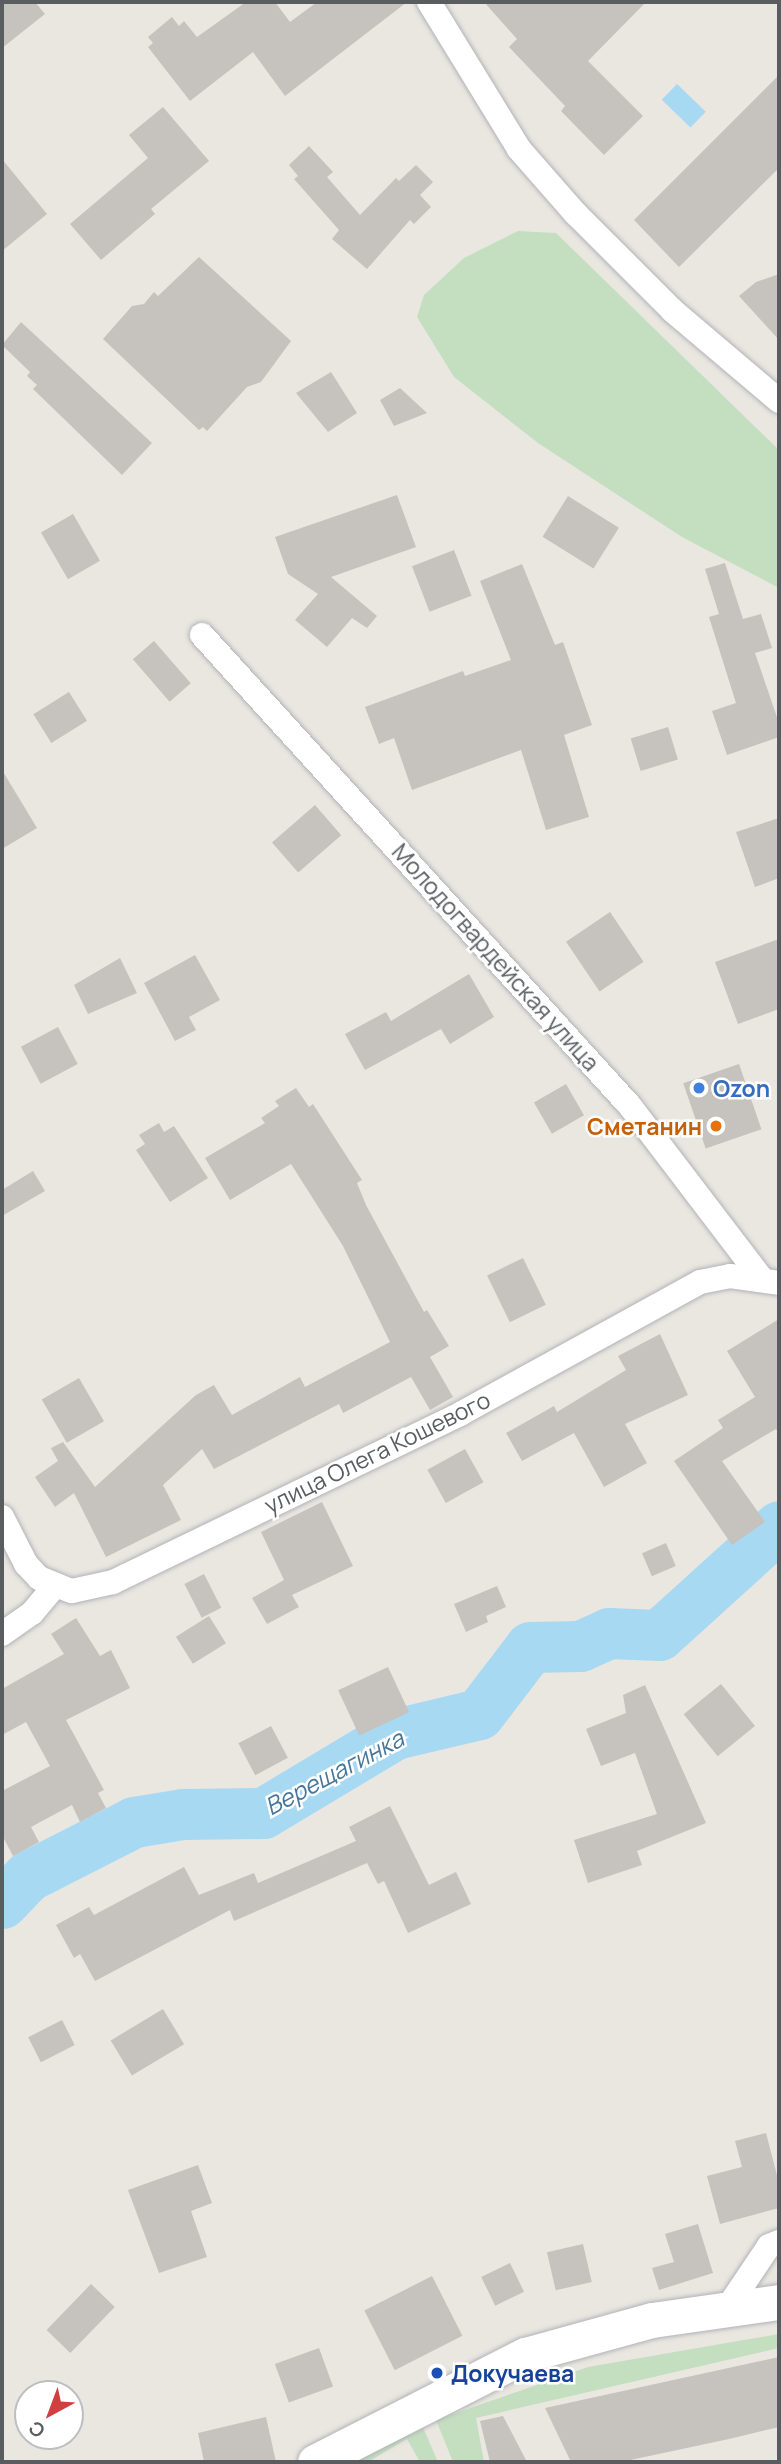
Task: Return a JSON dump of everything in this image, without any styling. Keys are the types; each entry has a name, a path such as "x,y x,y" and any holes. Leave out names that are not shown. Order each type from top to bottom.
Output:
{"street":[{"path":"429,2 519,149 576,214 673,311 779,401"},
{"name":"Молодогвардейская улица","path":"202,635 630,1106 770,1281"},
{"name":"улица Олега Кошевого","path":"55,1586 72,1591 113,1582 460,1414 700,1282 730,1276 770,1281"},
{"path":"2,1517 26,1564 55,1586 32,1613 2,1634"},
{"path":"729,2307 769,2246 779,2242"},
{"path":"315,2462 525,2355 652,2320 779,2302"}],"green space":[{"path":"518,231 556,233 779,450 779,588 682,537 538,443 454,377 417,317 424,295 464,258"},
{"path":"779,2334 779,2348 476,2418 484,2462 453,2462 436,2420 588,2367"},
{"path":"419,2418 438,2462 420,2462 407,2439 368,2462 333,2462"}],"water":[{"path":"677,84 706,112 690,128 662,100"}],"building":[{"path":"2,2 35,2 45,14 2,48"},
{"path":"246,2 275,2 290,22 317,2 407,2 285,96 253,52 190,101 148,47 153,43 148,37 172,17 179,26 184,21 197,37"},
{"path":"484,2 646,2 588,61 643,116 604,155 561,111 565,106 509,47 517,39"},
{"path":"779,75 779,168 679,267 634,220"},
{"path":"163,107 209,161 151,209 155,214 101,260 70,224 148,158 129,135"},
{"path":"309,146 333,172 327,177 360,215 396,178 399,181 416,165 433,182 420,195 431,207 414,224 410,220 367,269 332,239 339,230 294,179 298,176 289,165"},
{"path":"2,159 47,214 2,251"},
{"path":"199,257 291,341 261,382 247,387 207,431 203,427 199,430 103,339 132,306 144,304 154,292 158,296"},
{"path":"779,274 779,340 739,296 756,282"},
{"path":"21,322 152,443 122,475 33,389 37,385 27,376 30,372 2,345"},
{"path":"331,372 357,413 328,432 296,393"},
{"path":"400,388 427,413 394,426 380,400"},
{"path":"397,495 416,547 331,577 377,616 367,628 352,618 327,647 295,620 318,594 288,574 275,537"},
{"path":"568,496 619,528 593,569 543,537"},
{"path":"73,514 100,561 68,579 41,532"},
{"path":"454,550 472,596 430,612 412,566"},
{"path":"725,563 743,619 761,614 772,648 755,653 779,723 779,737 727,755 712,711 736,703 709,617 719,614 705,569"},
{"path":"522,564 555,645 563,642 592,725 564,735 589,817 546,830 521,750 412,790 394,738 379,744 365,707 463,671 465,676 511,660 480,581"},
{"path":"154,641 191,683 170,702 133,659"},
{"path":"69,692 87,721 51,743 33,714"},
{"path":"668,727 678,760 641,771 631,738"},
{"path":"2,770 37,828 2,849"},
{"path":"315,805 341,835 298,873 272,842"},
{"path":"779,818 779,878 755,887 736,832"},
{"path":"610,912 644,962 600,991 566,942"},
{"path":"779,939 779,1009 738,1024 715,962"},
{"path":"195,955 220,1000 189,1017 196,1030 175,1041 144,983"},
{"path":"120,958 137,993 88,1014 74,985"},
{"path":"469,974 494,1017 450,1044 441,1029 365,1070 345,1034 386,1012 391,1021"},
{"path":"58,1027 78,1064 41,1084 21,1047"},
{"path":"739,1064 761,1129 706,1148 683,1083"},
{"path":"566,1084 584,1115 552,1134 534,1102"},
{"path":"296,1088 309,1107 313,1104 362,1180 357,1183 366,1205 424,1312 427,1310 449,1346 430,1357 453,1397 430,1410 411,1377 343,1413 339,1404 214,1469 202,1449 163,1485 181,1520 106,1557 74,1493 55,1507 35,1477 58,1461 51,1448 63,1442 95,1487 196,1395 214,1385 232,1415 300,1377 305,1387 390,1342 343,1246 291,1164 230,1200 205,1158 265,1123 261,1118 279,1106 275,1101"},
{"path":"159,1123 164,1132 174,1126 208,1178 170,1202 136,1150 145,1144 139,1135"},
{"path":"33,1171 45,1191 2,1216 2,1190"},
{"path":"523,1258 546,1305 510,1322 487,1276"},
{"path":"779,1319 779,1435 776,1429 722,1461 765,1522 732,1545 674,1461 723,1428 718,1420 755,1397 727,1351"},
{"path":"660,1334 688,1395 625,1424 647,1463 604,1487 574,1433 522,1461 506,1433 554,1406 557,1412 626,1370 618,1356"},
{"path":"79,1378 104,1421 67,1443 42,1400"},
{"path":"465,1449 483,1482 446,1503 427,1470"},
{"path":"322,1502 353,1566 292,1595 299,1607 267,1624 252,1598 284,1580 261,1532"},
{"path":"666,1543 676,1566 652,1576 642,1553"},
{"path":"204,1574 221,1608 202,1618 184,1584"},
{"path":"497,1586 506,1607 486,1616 488,1622 466,1632 454,1604"},
{"path":"209,1616 226,1643 193,1664 176,1637"},
{"path":"76,1618 100,1656 111,1650 130,1688 66,1720 104,1790 98,1793 106,1808 80,1822 72,1805 31,1827 39,1842 13,1856 2,1835 2,1791 50,1766 26,1722 2,1735 2,1689 64,1654 51,1634"},
{"path":"388,1667 409,1712 359,1736 338,1690"},
{"path":"721,1684 755,1726 718,1756 684,1714"},
{"path":"645,1685 706,1823 637,1851 642,1865 588,1883 574,1840 657,1814 635,1753 601,1766 586,1729 626,1713 623,1695"},
{"path":"271,1726 288,1758 255,1775 238,1743"},
{"path":"390,1806 429,1885 456,1872 471,1904 408,1933 384,1881 378,1884 367,1863 234,1921 230,1910 95,1981 80,1954 74,1958 56,1925 89,1907 94,1915 184,1867 199,1895 254,1873 258,1883 356,1841 349,1827"},
{"path":"163,2009 184,2044 132,2076 111,2040"},
{"path":"62,2020 75,2045 41,2062 28,2037"},
{"path":"766,2133 779,2183 779,2208 720,2224 707,2176 742,2167 735,2141"},
{"path":"198,2165 212,2203 191,2211 207,2257 159,2273 128,2190"},
{"path":"698,2224 713,2273 659,2290 652,2268 674,2262 665,2234"},
{"path":"583,2244 592,2282 556,2290 547,2252"},
{"path":"510,2263 524,2292 495,2306 481,2277"},
{"path":"432,2276 462,2336 395,2370 364,2311"},
{"path":"91,2284 115,2307 70,2353 47,2330"},
{"path":"319,2348 333,2387 289,2403 275,2364"},
{"path":"779,2357 779,2427 729,2439 621,2462 571,2462 545,2408"},
{"path":"503,2416 527,2462 490,2462 480,2421"},
{"path":"266,2417 276,2462 204,2462 198,2433"}],"waterway":[{"name":"Верещагинка","path":"2,1903 28,1876 134,1822 183,1814 263,1813 395,1734 479,1714 530,1647 580,1646 609,1633 659,1635 779,1526"}],"place":[{"name":"Ozon","path":"699,1088"},
{"name":"Сметанин","path":"716,1126"},
{"name":"Докучаева","path":"437,2373"}]}
